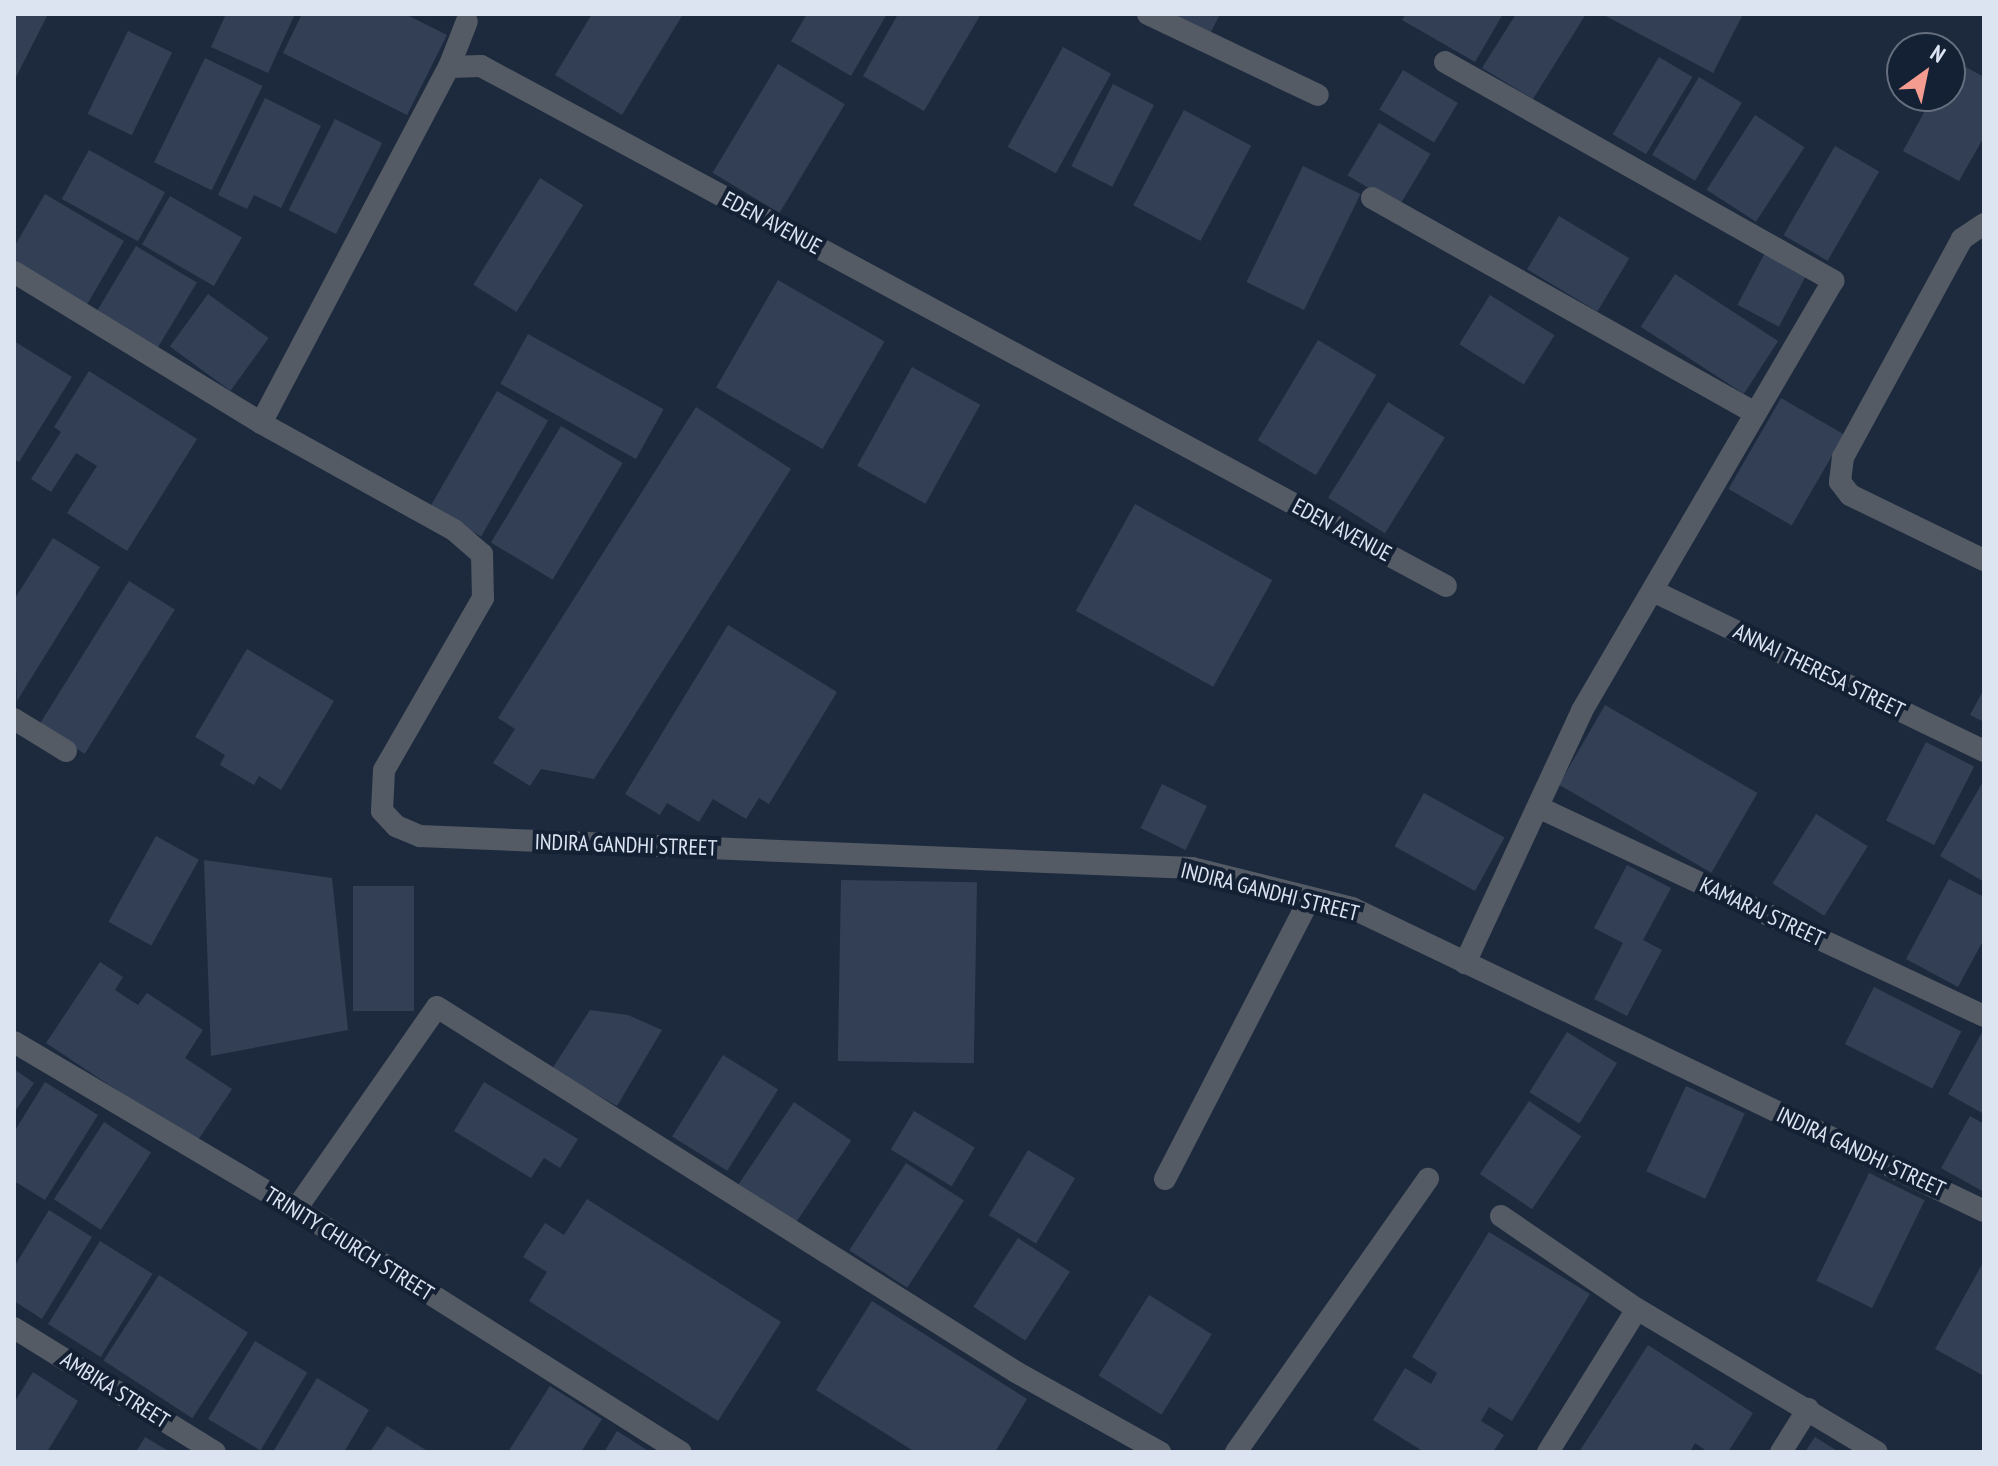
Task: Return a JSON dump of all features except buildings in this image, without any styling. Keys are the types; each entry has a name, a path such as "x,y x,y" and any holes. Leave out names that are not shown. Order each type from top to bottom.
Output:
{"street":[{"path":"1148,14 1318,95"},
{"path":"14,272 261,423 449,67 463,16"},
{"path":"1445,62 1833,281 1753,412 1582,711 1540,808 1465,963"},
{"name":"EDEN AVENUE","path":"449,67 481,66 1446,586"},
{"path":"1372,198 1753,412"},
{"path":"1984,224 1962,239 1843,457 1840,482 1850,495 1984,559"},
{"name":"INDIRA GANDHI STREET","path":"261,423 454,530 482,554 483,598 384,770 382,811 396,826 420,836 1192,868 1352,908 1984,1211"},
{"name":"ANNAI THERESA STREET","path":"1653,591 1984,751"},
{"path":"14,719 66,751"},
{"name":"KAMARAJ STREET","path":"1540,808 1984,1016"},
{"path":"1165,1179 1310,898"},
{"path":"296,1209 437,1007 1016,1372 1160,1452"},
{"name":"TRINITY CHURCH STREET","path":"14,1042 296,1209 681,1452"},
{"path":"1236,1452 1428,1179"},
{"path":"1501,1216 1637,1309 1877,1452"},
{"path":"1548,1452 1637,1309"},
{"name":"AMBIKA STREET","path":"14,1328 215,1452"},
{"path":"1781,1452 1808,1409"}]}
